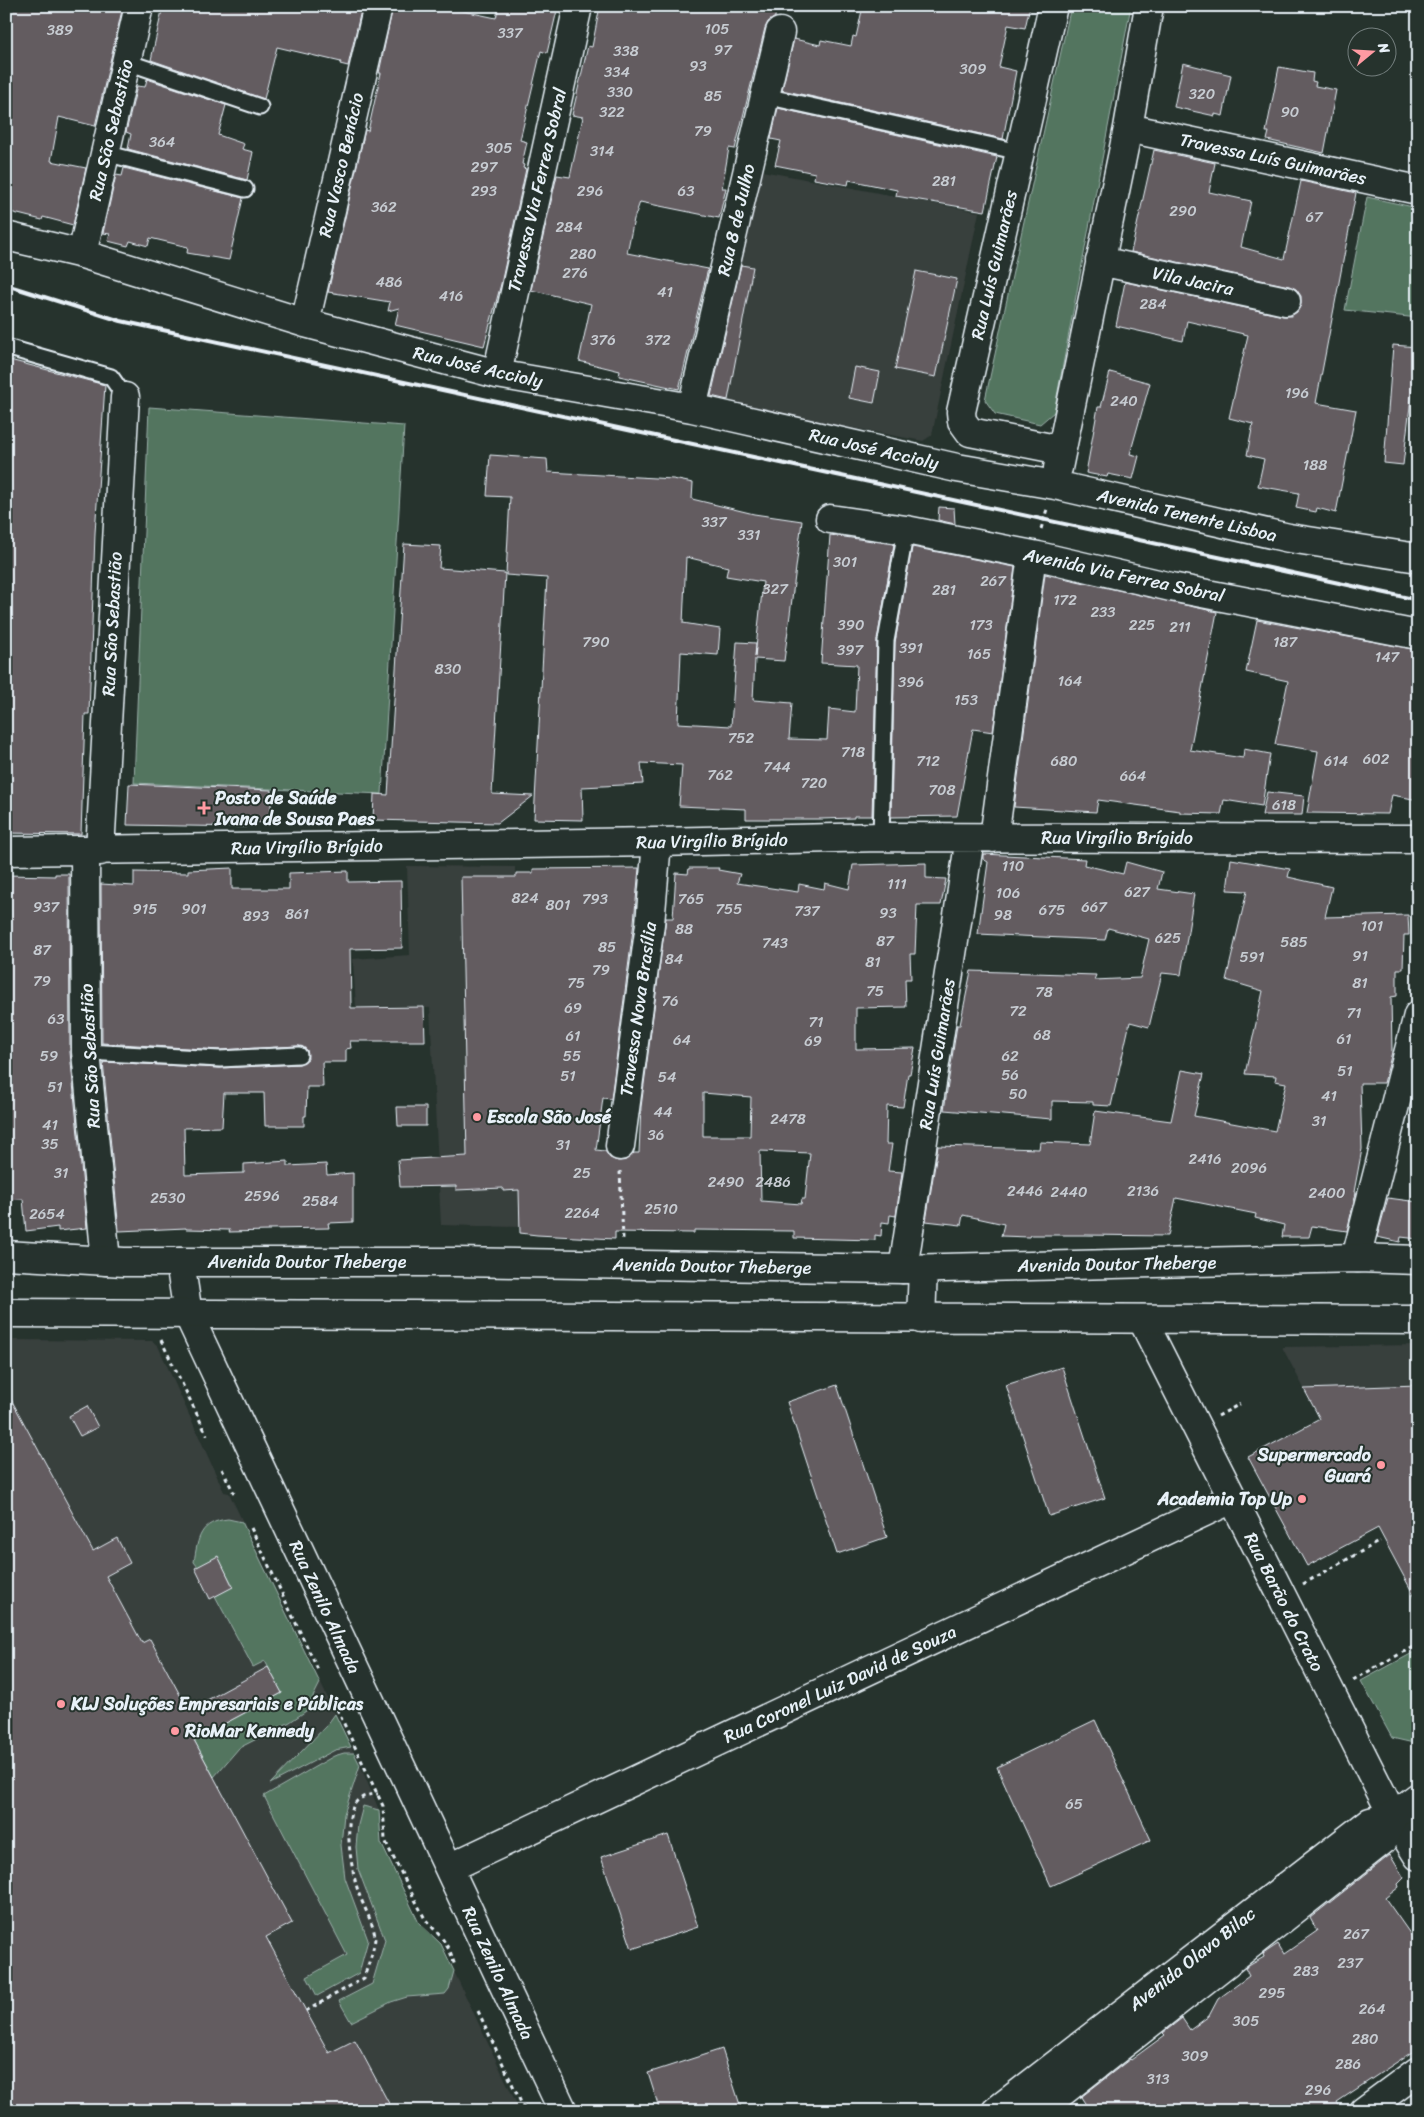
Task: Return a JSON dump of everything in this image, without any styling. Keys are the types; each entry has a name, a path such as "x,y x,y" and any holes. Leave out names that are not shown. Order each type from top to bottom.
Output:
{"street":[{"name":"Rua São Sebastião","path":"82,254 139,6"},
{"name":"Rua Vasco Benácio","path":"305,323 378,6"},
{"name":"Travessa Via Ferrea Sobral","path":"497,374 578,6"},
{"name":"Rua Luís Guimarães","path":"1053,6 960,412 962,421 970,432 1061,450"},
{"path":"1055,485 1128,128 1149,6"},
{"name":"Rua 8 de Julho","path":"692,408 780,32"},
{"name":"Travessa Luís Guimarães","path":"1128,128 1418,190"},
{"name":"Rua José Accioly","path":"6,236 82,254 305,323 497,374 692,408 957,468"},
{"name":"Vila Jacira","path":"1100,261 1286,301"},
{"name":"Rua São Sebastião","path":"106,1261 86,1052 92,850 125,397"},
{"name":"Avenida Tenente Lisboa","path":"957,468 1055,485 1289,538 1418,558"},
{"name":"Avenida Via Ferrea Sobral","path":"830,518 906,530 1032,555 1171,587 1418,635"},
{"name":"Rua Luís Guimarães","path":"921,1319 913,1269 982,838 1032,555"},
{"name":"Rua Virgílio Brígido","path":"6,851 881,837 1418,839"},
{"name":"Travessa Nova Brasília","path":"620,1146 650,924 658,842"},
{"path":"1358,1258 1359,1246 1418,1015"},
{"name":"Avenida Doutor Theberge","path":"6,1254 106,1261 454,1262 913,1269 1358,1258 1418,1260"},
{"name":"Rua Zenilo Almada","path":"180,1262 188,1314 563,2111"},
{"path":"6,1313 1418,1320"},
{"name":"Rua Barão do Crato","path":"1142,1319 1393,1816 1418,1856"},
{"name":"Rua Coronel Luiz David de Souza","path":"449,1868 1232,1499"},
{"name":"Avenida Olavo Bilac","path":"996,2111 1370,1822 1393,1816 1418,1797"},
{"name":"Avenida Olavo Bilac","path":"1038,2111 1382,1841 1393,1816"},
{"path":"1364,2111 1418,2071"}],"lane":[{"path":"126,62 260,107"},
{"path":"765,96 1020,152"},
{"path":"105,153 245,189"},
{"path":"6,347 111,377 125,397"},
{"path":"881,837 886,641 906,530"},
{"path":"86,1052 220,1059 299,1054"}],"path":[{"path":"6,151 12,118"},
{"path":"1032,555 1055,485"},
{"path":"620,1146 623,1265"},
{"path":"156,1336 163,1342 207,1435"},
{"path":"1214,1418 1240,1404"},
{"path":"222,1469 234,1493"},
{"path":"251,1528 319,1672"},
{"path":"1300,1585 1380,1541"},
{"path":"1352,1680 1418,1644"},
{"path":"337,1709 383,1806 386,1840 390,1851 425,1919 442,1938 450,1951 455,1966"},
{"path":"306,2011 364,1978 375,1936 349,1859 349,1834 352,1810 356,1802 368,1795 378,1794"},
{"path":"478,2011 525,2111"}],"shaded area":[{"path":"757,170 979,212 932,435 923,441 712,402 701,392"},
{"name":"Escola São José","path":"407,866 515,867 520,1227 441,1225 430,1008 356,1007 353,959 410,955"},
{"name":"RioMar Kennedy","path":"6,1340 152,1341 158,1346 224,1492 229,1493 360,1765 379,1810 381,1843 419,1923 441,1944 520,2111 6,2111"},
{"name":"Supermercado Guará","path":"1418,1345 1418,1603 1282,1347"}],"green space":[{"path":"1071,6 1131,6 1054,412 1040,424 995,414 985,400"},
{"path":"1367,197 1418,208 1418,318 1345,310"},
{"path":"149,407 404,426 382,794 134,783"},
{"path":"228,1519 242,1522 320,1683 306,1711 290,1722 239,1748 214,1777 194,1740 282,1693 265,1661 253,1667 215,1596 233,1586 218,1557 198,1567 194,1562 202,1532 211,1523"},
{"path":"1418,1650 1418,1744 1392,1738 1361,1681"},
{"path":"335,1714 351,1747 335,1750 270,1784 327,1725"},
{"path":"354,1753 360,1765 344,1814 341,1845 345,1878 368,1940 359,1973 317,1996 307,1977 347,1955 264,1796 334,1756"},
{"path":"363,1806 379,1810 381,1843 419,1923 441,1944 454,1971 449,1989 445,1994 407,1997 391,2002 351,2022 339,2001 372,1984 385,1940 358,1869 356,1847 358,1825"}],"building":[{"path":"6,6 123,6 95,126 59,117 51,161 86,168 73,225 43,217 42,220 6,211"},
{"path":"163,6 362,6 348,66 340,64 341,62 277,47 264,99 151,60"},
{"path":"393,6 455,6 454,9 496,18 499,6 558,6 547,53 541,51 520,140 527,142 522,164 524,165 523,168 526,169 501,284 484,346 395,325 399,308 388,311 390,302 328,292 365,130 368,131"},
{"path":"600,6 762,6 776,9 775,17 768,22 765,28 735,149 729,148 722,188 726,188 719,218 640,202 634,219 627,253 708,269 679,389 619,376 620,371 579,361 591,304 531,290 557,175 570,177 583,117 572,115 588,46 592,47"},
{"path":"863,6 1030,6 1025,28 1008,25 999,67 1016,71 1003,139 782,90 794,39 820,45 821,40 851,46 853,36 856,37"},
{"path":"1183,63 1231,75 1223,116 1174,107"},
{"path":"1279,67 1313,73 1312,81 1316,82 1315,86 1336,90 1324,153 1267,140 1269,132 1266,132"},
{"path":"147,79 226,105 218,135 244,144 242,149 253,152 247,180 128,149 131,134 126,132 137,86 145,87"},
{"path":"778,108 997,157 985,211 896,196 897,190 849,180 848,185 814,179 815,173 775,165 781,141 771,139"},
{"path":"1154,150 1215,163 1209,192 1251,201 1241,247 1284,259 1301,181 1356,193 1316,403 1356,410 1336,513 1317,508 1316,512 1296,508 1299,493 1258,486 1264,459 1247,455 1253,424 1229,418 1248,335 1187,321 1183,341 1116,326 1125,282 1283,316 1291,316 1297,312 1301,305 1301,296 1296,289 1289,286 1131,252"},
{"path":"124,168 243,198 229,260 187,253 188,247 150,238 148,246 130,241 128,246 108,241 110,234 103,233 116,175 122,176"},
{"path":"741,265 753,267 728,400 711,396"},
{"path":"916,271 957,279 936,377 895,369"},
{"path":"1393,345 1417,347 1403,465 1384,463"},
{"path":"6,359 105,385 95,533 89,714 85,714 81,834 6,833"},
{"path":"855,367 880,372 874,403 849,398"},
{"path":"1110,372 1150,383 1130,454 1139,456 1133,479 1108,474 1107,477 1086,473 1098,407 1101,407"},
{"path":"490,455 547,459 548,472 673,479 693,483 692,499 754,514 802,521 784,661 755,659 753,700 792,703 789,739 827,740 829,709 855,712 857,665 821,663 830,535 894,544 877,641 872,816 821,819 746,819 746,809 679,806 682,765 641,763 643,784 582,787 583,820 534,819 547,578 506,575 510,497 487,496","holes":["686,557 728,567 726,576 763,582 755,657 756,643 737,642 731,726 678,723 681,652 718,655 720,629 683,623"]},
{"path":"939,507 954,508 955,524 938,520"},
{"path":"404,544 441,546 439,568 505,573 492,794 533,796 498,823 373,820 374,794 388,795"},
{"path":"912,547 1015,567 993,732 973,729 957,816 891,817 895,642"},
{"path":"1045,574 1217,612 1190,750 1243,758 1244,749 1270,754 1262,806 1224,800 1221,814 1180,813 1180,811 1098,800 1096,812 1014,807"},
{"path":"1257,620 1418,650 1418,800 1392,795 1388,814 1307,813 1318,751 1275,744 1288,681 1246,672"},
{"name":"Posto de Saúde Ivana de Sousa Paes","path":"129,784 271,790 271,823 247,822 247,827 127,825"},
{"path":"1267,792 1304,796 1302,815 1262,815"},
{"path":"983,854 1085,859 1084,865 1123,874 1126,862 1162,872 1158,889 1194,894 1181,975 1162,973 1149,1027 1130,1022 1111,1106 1093,1105 1093,1102 1052,1101 1052,1119 944,1110 957,1025 960,1025 971,971 1096,975 1094,980 1140,978 1149,939 1108,928 1105,940 978,934 988,862 983,859"},
{"path":"1231,859 1290,869 1288,877 1332,887 1325,917 1408,915 1409,935 1404,935 1403,969 1397,969 1397,996 1391,997 1392,1052 1384,1083 1360,1083 1362,1149 1354,1192 1356,1193 1347,1231 1312,1226 1309,1237 1282,1237 1284,1225 1255,1218 1256,1214 1176,1198 1168,1236 1001,1236 1004,1224 963,1215 961,1225 926,1221 938,1146 1039,1149 1040,1142 1090,1144 1095,1111 1171,1121 1182,1070 1204,1074 1194,1116 1275,1131 1286,1083 1275,1081 1276,1076 1245,1074 1263,991 1226,980 1247,891 1227,890"},
{"path":"926,863 926,878 946,879 941,905 917,905 915,954 910,954 911,979 905,979 906,1007 856,1008 856,1049 915,1048 910,1074 908,1074 903,1107 887,1106 886,1144 892,1144 888,1171 902,1172 896,1216 890,1215 889,1223 882,1222 881,1236 875,1235 875,1240 794,1238 794,1231 694,1230 694,1233 615,1232 615,1239 537,1235 520,1233 519,1190 503,1191 503,1188 456,1190 456,1186 400,1187 398,1160 467,1156 461,877 516,877 516,873 533,873 533,869 639,868 634,922 611,1099 603,1098 596,1150 605,1151 610,1158 618,1161 626,1160 634,1153 639,1153 641,1107 666,918 673,918 676,873 688,874 689,868 719,868 718,870 740,874 737,883 798,892 799,884 824,889 825,883 849,889 853,865","holes":["703,1093 751,1097 750,1136 703,1136","760,1151 810,1153 805,1199 802,1199 801,1204 761,1201"]},
{"path":"232,868 232,889 289,889 289,873 348,871 348,882 401,881 402,948 350,949 351,1008 424,1007 425,1041 350,1041 351,1048 346,1049 346,1062 322,1062 323,1087 307,1087 304,1126 265,1126 264,1093 224,1093 222,1127 184,1128 185,1175 244,1173 244,1164 288,1161 288,1166 326,1164 327,1175 353,1173 353,1222 328,1223 329,1228 269,1229 269,1231 229,1232 230,1230 186,1228 119,1231 103,1062 220,1068 299,1064 308,1059 307,1050 299,1046 220,1050 102,1043 101,884 134,886 134,872 188,873 188,870"},
{"path":"55,874 69,874 70,1052 87,1228 58,1231 58,1227 26,1231 23,1199 6,1200 6,875 55,876"},
{"path":"397,1107 426,1107 426,1126 398,1126"},
{"path":"1388,1198 1418,1202 1418,1239 1401,1237 1400,1242 1377,1237"},
{"path":"1062,1367 1105,1498 1049,1516 1006,1385"},
{"path":"837,1385 887,1537 837,1554 787,1402"},
{"path":"1418,1385 1418,1603 1378,1528 1307,1566 1248,1457 1320,1419 1304,1389"},
{"path":"6,1390 93,1551 117,1538 130,1563 106,1576 142,1643 150,1639 187,1708 196,1703 198,1705 268,1667 282,1693 194,1740 292,1923 266,1937 329,2053 355,2040 393,2111 6,2111"},
{"path":"87,1406 98,1427 80,1436 69,1416"},
{"path":"218,1556 233,1587 210,1599 195,1568"},
{"path":"1095,1720 1151,1840 1051,1886 997,1767"},
{"path":"668,1835 698,1927 632,1949 601,1857"},
{"path":"1390,1855 1404,1878 1398,1884 1399,1887 1385,1898 1418,1945 1418,2048 1337,2102 1342,2111 1090,2111 1081,2097 1165,2035 1163,2033 1182,2018 1190,2030 1209,2016 1218,1999 1249,1976 1245,1968 1264,1957 1263,1954 1278,1944 1284,1954 1317,1931 1310,1918"},
{"path":"722,2049 742,2111 660,2111 648,2073"}],"railway":[{"path":"6,285 121,321 1418,600"}],"place":[{"name":"Posto de Saúde Ivana de Sousa Paes","path":"204,808"},
{"name":"Escola São José","path":"477,1117"},
{"name":"Supermercado Guará","path":"1381,1465"},
{"name":"Academia Top Up","path":"1302,1499"},
{"name":"KLJ Soluções Empresariais e Públicas","path":"61,1704"},
{"name":"RioMar Kennedy","path":"175,1731"}]}
